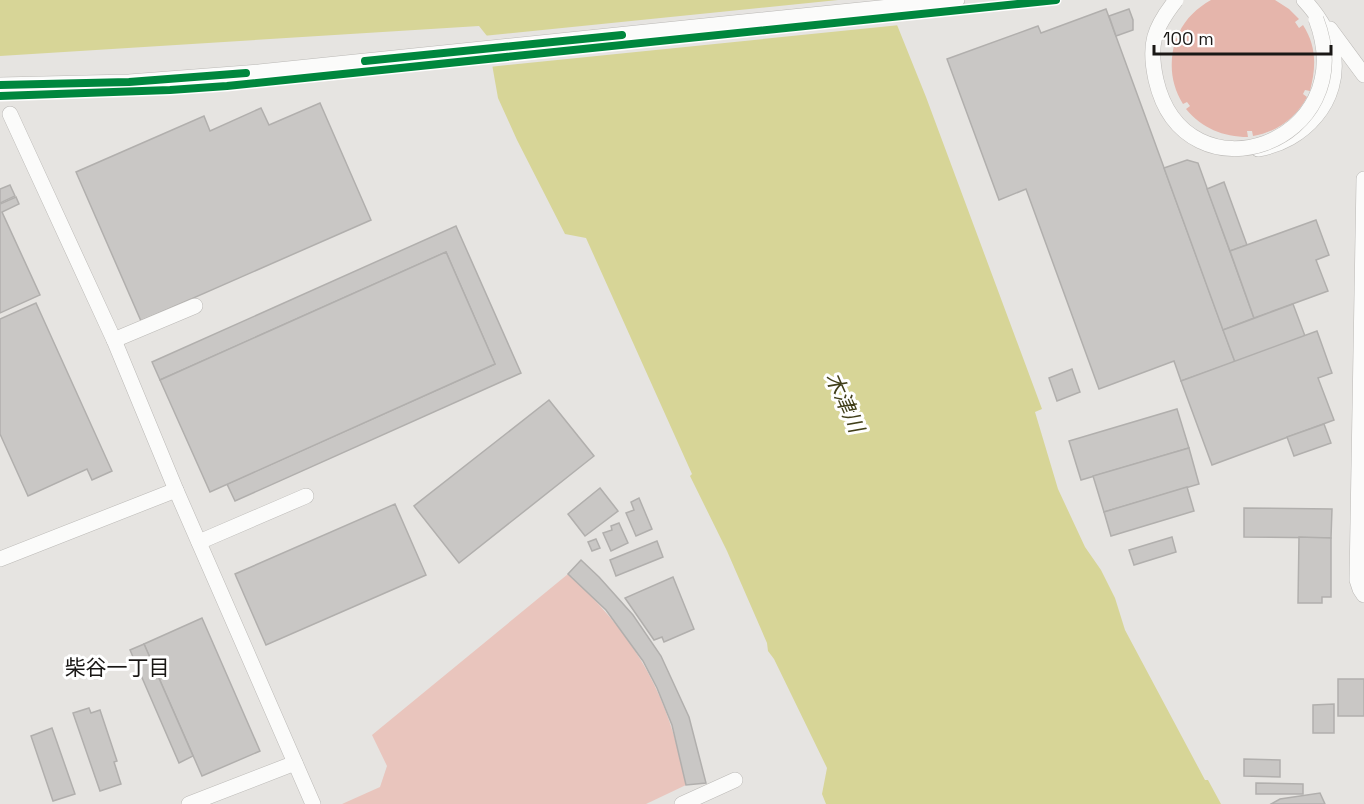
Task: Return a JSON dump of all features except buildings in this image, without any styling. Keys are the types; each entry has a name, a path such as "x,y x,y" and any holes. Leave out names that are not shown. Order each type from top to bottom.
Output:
{"street":[{"path":"0,85 129,82 259,72 957,0"},
{"path":"1179,0 1159,24 1154,36 1152,59 1162,98 1177,122 1188,131 1209,143 1243,150 1277,142 1291,135 1311,116 1325,90 1329,72 1329,52 1324,34 1302,0"},
{"path":"1179,0 1159,37 1157,60 1162,86 1176,114 1193,132 1214,144 1231,150 1248,151 1282,143 1296,136 1307,127 1324,105 1330,91 1334,73 1334,54 1320,19 1302,0"},
{"path":"1302,0 1328,26 1364,75"},
{"path":"9,114 114,340 176,490 314,804"},
{"path":"1364,179 1357,580 1364,596"},
{"path":"114,340 195,306"},
{"path":"0,559 176,490"},
{"path":"199,542 306,496"},
{"path":"189,804 295,763"},
{"path":"682,804 735,780"}],"shaded area":[{"path":"1211,0 1275,0 1299,19 1295,22 1299,28 1303,25 1308,33 1314,57 1310,91 1305,90 1303,94 1307,97 1303,105 1291,118 1270,131 1253,136 1252,131 1247,131 1248,137 1214,130 1192,116 1186,109 1190,106 1187,102 1183,104 1175,88 1172,55 1176,38 1180,39 1182,35 1179,33 1192,14"},
{"path":"568,574 613,620 646,669 670,723 686,785 646,804 342,804 380,787 387,766 372,735"}],"water":[{"name":"木津川","path":"0,0 887,0 926,97 1042,409 1035,412 1058,489 1085,547 1101,570 1115,598 1125,630 1205,780 1208,780 1221,804 826,804 822,794 827,768 768,651 767,643 727,551 690,476 692,474 586,238 565,234 517,140 498,98 487,36 479,26 0,56"}],"pier":[{"path":"838,0 890,0 900,25 489,67 483,36"}],"cycle path":[{"path":"0,96 227,86 1056,0"},
{"path":"365,61 622,35"},
{"path":"0,85 129,82 246,73"}],"district":[{"name":"柴谷一丁目","path":"117,667"}]}
